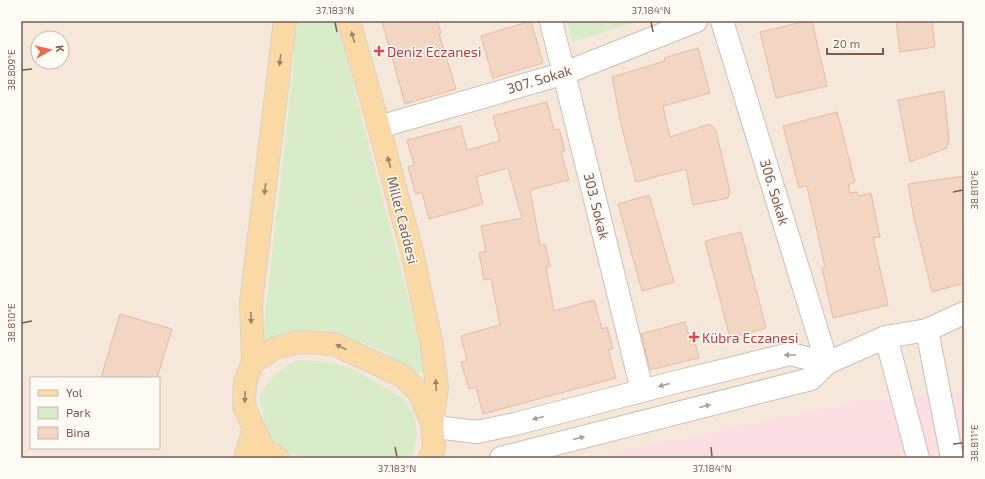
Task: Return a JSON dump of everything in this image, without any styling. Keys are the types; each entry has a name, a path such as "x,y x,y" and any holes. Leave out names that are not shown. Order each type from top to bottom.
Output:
{"main road":[{"path":"278,458 266,450 254,429 244,406 245,382 253,362 251,302 285,21"},
{"name":"Millet Caddesi","path":"349,21 412,252 432,346 437,387 432,423"},
{"path":"253,362 275,348 300,342 334,344 404,376 420,394 432,423 434,448 430,458"},
{"path":"244,458 254,429"}],"street":[{"name":"303. Sokak","path":"551,21 642,390"},
{"name":"307. Sokak","path":"379,127 565,73 696,21"},
{"name":"306. Sokak","path":"722,21 828,363"},
{"path":"501,458 811,379 828,363 886,337 927,330 964,313"},
{"path":"927,330 952,458"},
{"path":"886,337 918,458"},
{"path":"432,423 444,428 478,432 515,424 642,390 790,354 828,363"}],"shaded area":[{"path":"21,21 964,21 964,458 21,458"},
{"path":"964,391 964,458 590,458 869,399"}],"green space":[{"path":"295,21 337,21 410,305 422,357 423,373 413,372 382,350 349,338 314,332 262,345 293,69"},
{"path":"567,21 638,21 573,42"},
{"path":"297,360 319,361 349,367 403,398 413,413 417,433 412,456 410,458 301,458 282,449 266,430 259,397 275,375"}],"building":[{"path":"382,21 437,21 441,33 439,34 456,89 405,104"},
{"path":"531,21 543,63 493,78 481,36"},
{"path":"812,21 827,86 776,98 760,32"},
{"path":"896,21 932,21 935,47 900,52"},
{"path":"698,48 710,93 663,106 670,137 710,124 716,131 730,191 728,198 693,205 686,169 636,182 621,124 612,77 665,61 664,58"},
{"path":"944,91 949,139 947,148 910,162 898,100"},
{"path":"547,102 554,130 559,129 565,151 561,152 569,180 530,190 540,245 545,244 550,266 546,267 554,311 594,300 602,329 607,327 613,349 608,350 616,378 483,414 476,387 469,389 461,362 467,361 461,336 500,325 491,279 484,280 479,253 486,251 481,226 522,218 508,168 476,177 483,204 429,219 422,192 416,194 408,167 414,165 407,140 461,126 467,150 500,141 493,116"},
{"path":"837,112 855,182 848,185 850,193 857,192 858,196 871,193 880,237 873,238 888,305 833,318 822,268 825,267 807,186 799,188 783,126"},
{"path":"964,176 964,283 932,292 914,218 908,184"},
{"path":"649,195 674,282 642,291 618,204"},
{"path":"741,232 766,328 730,338 705,241"},
{"path":"120,314 172,329 157,377 101,377"},
{"path":"685,322 690,339 694,338 699,358 650,370 641,334"}],"place":[{"name":"Deniz Eczanesi","path":"379,51"},
{"name":"Kübra Eczanesi","path":"694,337"}]}
